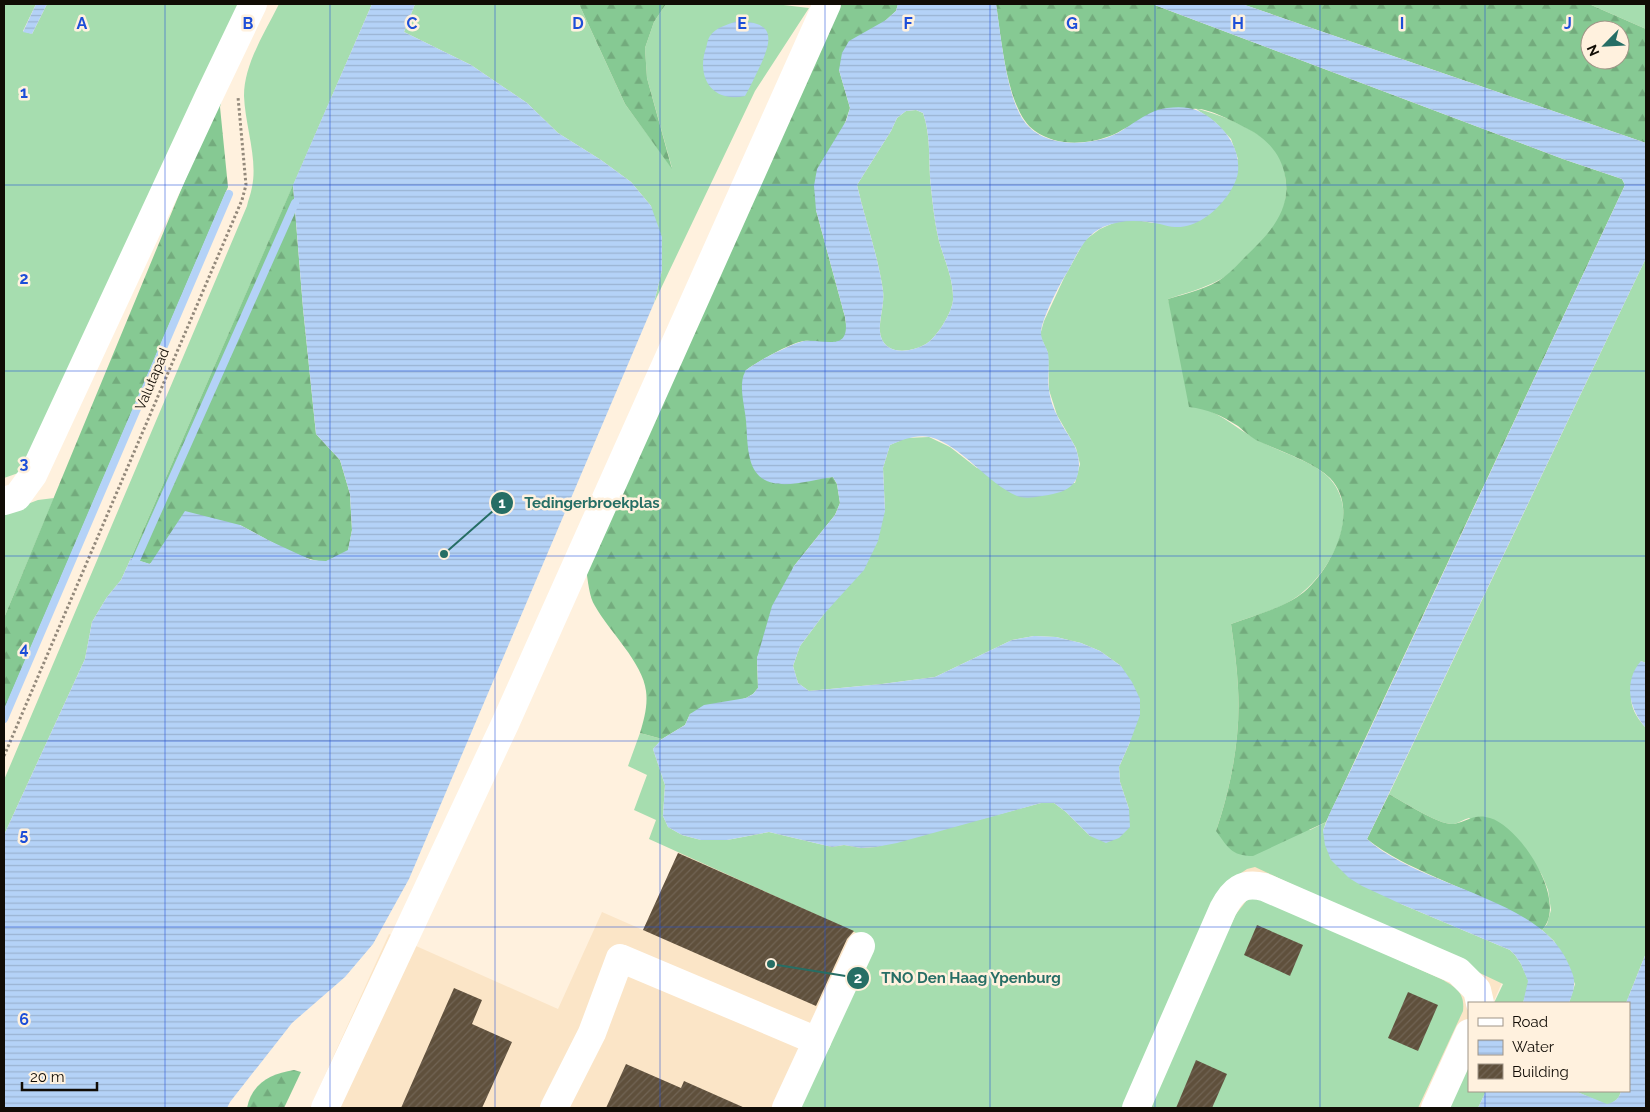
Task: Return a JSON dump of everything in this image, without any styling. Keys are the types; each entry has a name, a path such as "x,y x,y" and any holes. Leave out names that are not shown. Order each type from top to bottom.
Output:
{"lane":[{"path":"4,501 17,497 33,475 204,105 253,4"},
{"path":"325,1108 505,724 827,4"},
{"path":"1136,1108 1223,909 1229,897 1240,888 1253,884 1264,888 1458,971 1477,990 1480,1002"},
{"path":"786,1108 861,946"},
{"path":"554,1108 592,1033 620,958 817,1040"},
{"path":"1435,1108 1468,1035"}],"path":[{"name":"Valutapad","path":"4,756 242,200 246,178 238,93"}],"shaded area":[{"path":"684,840 1231,855 1503,980 1493,1002 1468,1002 1468,1061 1447,1108 310,1108 389,934 558,1009 602,912 643,930"}],"green space":[{"path":"4,4 36,4 23,31 32,34 47,4 245,4 24,471 4,478"},
{"path":"279,4 372,4 131,558 121,580 107,597 92,622 85,659 4,835 4,780 247,206 252,187 253,165 245,107 245,84 251,60"},
{"path":"415,4 579,4 625,104 672,168 647,78 645,48 654,22 666,4 775,4 809,8 755,91 654,303 662,270 651,206 631,182 601,160 558,133 527,103 471,65 404,32"},
{"path":"579,4 666,4 654,22 645,48 647,78 672,169 625,104"},
{"path":"840,4 898,4 896,11 839,70 850,108 816,210 845,317 846,332 842,340 834,343 798,342 765,358 745,371 822,478 833,477 837,484 840,503 835,515 794,566 757,658 758,688 746,698 690,714 685,725 662,739 640,733 646,702 644,680 632,658 593,602 586,569"},
{"path":"996,4 1152,4 1563,159 1622,179 1625,185 1326,822 1253,856 1246,856 1231,850 1216,831 1234,761 1238,724 1238,680 1231,624 1269,611 1296,598 1314,582 1333,554 1343,522 1343,506 1339,491 1330,478 1314,466 1256,440 1238,426 1220,416 1209,411 1189,407 1168,299 1218,281 1233,270 1263,239 1277,220 1285,200 1286,188 1283,168 1272,147 1260,136 1228,119 1199,109 1188,110 1128,127 1110,136 1089,142 1061,142 1043,136 1025,122 1018,108 1007,73"},
{"path":"1242,4 1589,4 1625,20 1580,20 1580,70 1630,70 1630,22 1646,29 1646,143"},
{"path":"1589,4 1646,4 1646,29 1630,22 1630,20 1625,20"},
{"path":"226,81 220,107 228,187 4,710 4,618"},
{"path":"1195,108 1232,121 1250,130 1274,148 1283,166 1286,196 1279,219 1273,228 1226,276 1195,290 1168,299 1201,408 1222,417 1263,443 1316,467 1331,480 1339,494 1343,508 1343,523 1339,539 1325,568 1315,580 1304,591 1288,602 1269,611 1231,624 1238,680 1238,724 1234,761 1216,831 1310,830 1326,822 1323,831 1401,904 1510,950 1521,964 1529,982 1523,1002 1494,1002 1503,984 1255,867 1247,869 1232,879 1130,1108 797,1108 872,940 649,839 656,820 634,810 647,775 628,766 640,733 662,739 653,749 665,785 663,816 668,827 682,835 701,840 727,840 769,832 832,847 844,845 861,848 876,847 1041,803 1054,803 1090,836 1129,809 1120,782 1119,767 1130,742 1121,666 1100,651 1081,643 1056,637 1034,636 1012,640 935,677 809,691 798,683 793,666 800,646 824,614 885,511 883,468 890,445 906,438 929,437 950,447 977,468 1075,483 1080,464 1076,448 1057,415 1049,390 1048,353 1040,335 1044,321 1064,278 1085,240 1100,229 1118,221 1136,220 1153,223 1238,159 1231,139 1215,122"},
{"path":"916,110 923,113 927,128 934,217 950,277 953,300 947,318 930,341 920,347 901,351 889,347 881,337 883,291 878,264 857,185 891,131 897,118 906,111"},
{"path":"293,185 316,434 340,460 350,494 352,530 348,551 330,560 319,561 296,554 240,525 149,564 131,558"},
{"path":"1646,258 1646,663 1641,661 1634,680 1631,696 1634,711 1646,728 1646,953 1626,1002 1569,1002 1575,984 1554,941 1542,930 1547,924 1551,910 1548,890 1542,875 1529,854 1469,818 1454,824 1448,824 1389,794"},
{"path":"54,498 4,618 4,513 38,500"},
{"path":"1389,794 1421,812 1448,824 1480,816 1490,818 1502,824 1515,835 1538,867 1546,885 1550,902 1549,918 1542,930 1503,908 1400,860 1383,851 1367,839"},
{"path":"1259,897 1441,979 1458,991 1463,1000 1463,1011 1418,1108 1148,1108 1148,1099 1236,914 1247,900"},
{"path":"1468,1059 1468,1092 1486,1092 1478,1108 1445,1108"},
{"path":"294,1070 301,1072 284,1108 247,1108 253,1092 263,1081 277,1074"},
{"path":"1577,1092 1621,1092 1616,1100 1607,1105"}],"water":[{"path":"36,4 47,4 32,34 23,32"},
{"path":"372,4 415,4 404,32 471,65 527,103 558,133 601,160 631,182 651,206 662,237 662,270 654,303 409,879 373,944 345,977 292,1023 227,1108 4,1108 4,835 85,659 92,622 107,597 121,580 131,558 150,564 185,511 240,525 311,560 326,561 348,550 352,530 350,494 340,460 316,434 293,185"},
{"path":"898,4 996,4 1005,65 1013,97 1024,121 1041,135 1062,142 1095,141 1114,135 1158,110 1174,107 1187,108 1209,117 1229,138 1236,151 1238,172 1233,187 1224,200 1209,215 1196,223 1182,227 1131,221 1117,223 1097,230 1086,240 1078,252 1056,292 1047,311 1041,336 1048,353 1048,385 1052,403 1061,423 1074,444 1079,459 1076,481 1068,488 1057,493 1025,498 1006,490 941,441 920,436 890,445 883,468 885,511 878,541 864,570 824,614 800,646 793,666 798,683 809,691 935,677 1012,640 1034,636 1056,637 1081,643 1100,651 1121,666 1132,682 1140,699 1140,715 1119,767 1120,782 1129,809 1130,827 1119,838 1106,843 1090,836 1054,803 1041,803 897,843 861,848 844,845 832,847 769,832 727,840 701,840 682,835 668,827 663,816 665,785 653,749 662,739 685,725 690,714 704,705 746,698 758,688 757,658 772,606 794,566 835,515 840,503 837,484 833,477 785,484 763,479 755,471 748,450 742,383 745,372 748,369 783,349 805,341 836,342 844,336 846,328 845,317 816,210 814,186 817,169 846,121 850,108 839,70 842,53 849,41 886,20 896,11","holes":["916,110 923,113 928,136 933,209 939,241 950,277 953,300 947,318 930,341 920,347 901,351 889,347 881,337 883,291 878,264 857,185 891,131 897,118 906,111"]},
{"path":"1152,4 1242,4 1646,143 1646,258 1367,839 1389,855 1416,869 1505,907 1532,923 1553,941 1568,963 1572,974 1574,990 1569,1002 1523,1002 1528,981 1521,964 1510,950 1401,904 1349,878 1331,860 1325,845 1323,831 1625,185 1622,179 1563,159"},
{"path":"737,21 749,22 763,27 767,32 768,45 745,96 734,97 725,96 710,87 706,80 703,62 708,39 712,33"},
{"path":"1641,661 1646,663 1646,728 1636,713 1630,695 1632,677"},
{"path":"1646,953 1646,1108 1478,1108 1486,1092 1577,1092 1607,1104 1616,1100 1621,1092 1630,1092 1630,1002 1626,1002"}],"building":[{"path":"678,853 854,931 847,939 816,1006 643,930"},
{"path":"1257,925 1303,945 1290,976 1244,955"},
{"path":"454,988 482,1000 472,1024 512,1042 482,1108 401,1108"},
{"path":"1408,992 1438,1005 1418,1051 1388,1038"},
{"path":"1196,1060 1227,1074 1212,1108 1176,1108"},
{"path":"626,1064 681,1088 684,1081 745,1108 606,1108"}],"waterway":[{"path":"4,719 229,194"},
{"path":"136,560 295,203"}],"place":[{"name":"Tedingerbroekplas","path":"444,554"},
{"name":"TNO Den Haag Ypenburg","path":"771,964"}]}
